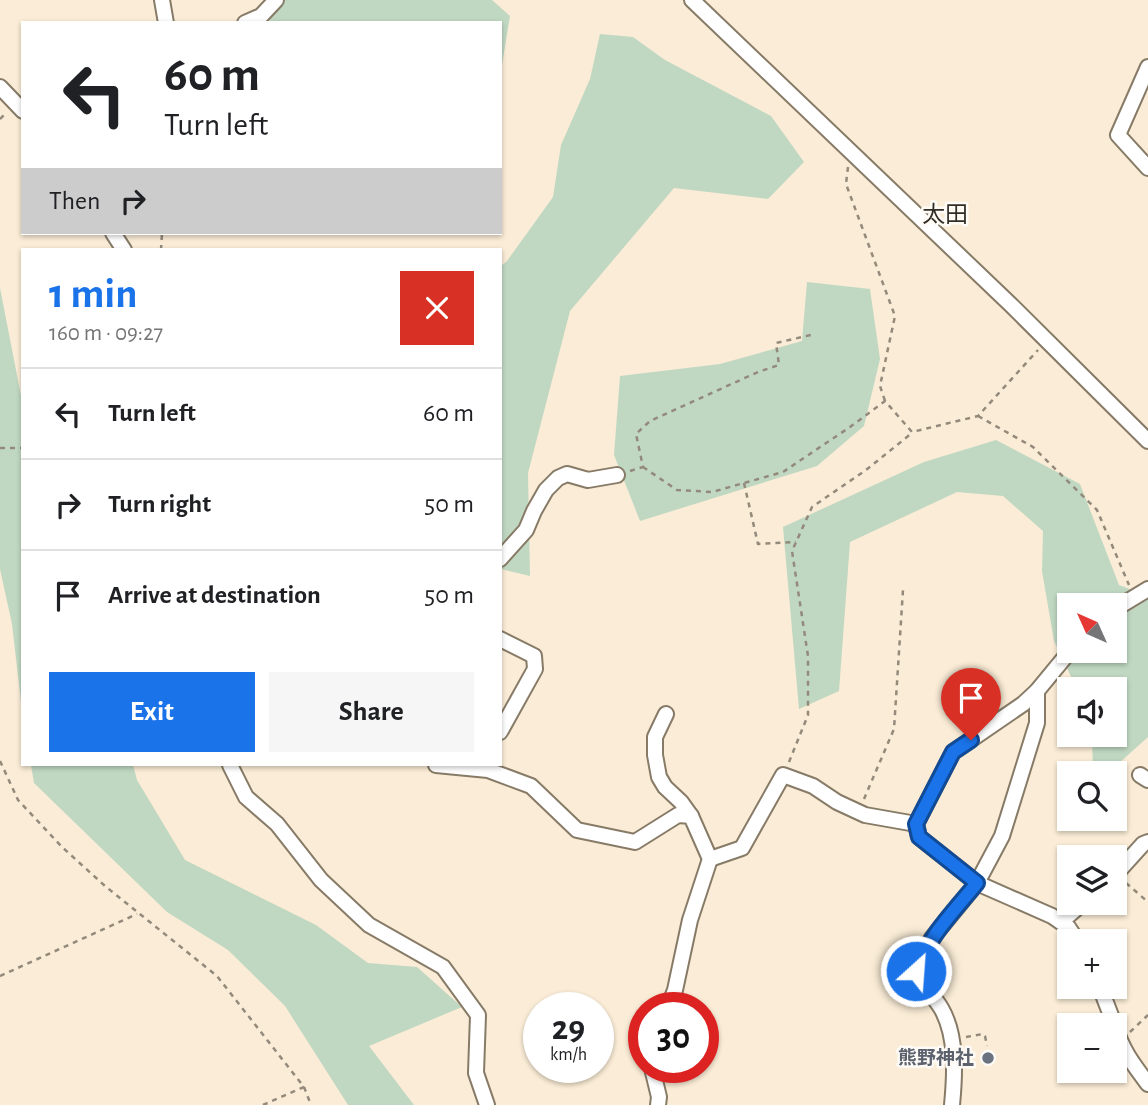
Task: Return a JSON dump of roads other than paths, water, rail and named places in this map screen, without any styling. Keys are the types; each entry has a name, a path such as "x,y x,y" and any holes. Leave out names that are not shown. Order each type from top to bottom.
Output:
{"street":[{"path":"162,0 166,21"},
{"path":"250,21 261,16 276,0"},
{"path":"692,0 1148,441"},
{"path":"1148,67 1118,135 1148,168"},
{"path":"0,87 21,109"},
{"path":"502,557 526,530 546,490 558,478 567,474 588,480 617,475"},
{"path":"1127,601 1148,589"},
{"path":"502,640 534,656 536,669 502,728"},
{"path":"1060,663 1023,704 953,752 916,824 919,837 977,883 1052,916 1069,929"},
{"path":"952,1105 952,1039 942,1010 921,984 916,971 932,939 977,883 1002,836 1037,723 1037,691"},
{"path":"666,714 655,737 654,755 659,777 691,816 710,859 690,920 674,992"},
{"path":"230,766 246,797 277,824 321,880 369,925 443,967 478,1015 476,1073 487,1105"},
{"path":"462,766 489,767 531,786 577,830 635,842 677,815 691,816"},
{"path":"710,859 742,848 783,775 813,786 837,802 865,815 916,824"},
{"path":"1127,862 1148,842"},
{"path":"1061,922 1069,915"},
{"path":"1127,1056 1148,1084"},
{"path":"656,1083 658,1105"}],"place":[{"name":"熊野神社","path":"988,1058"}],"district":[{"name":"太田","path":"945,215"}]}
